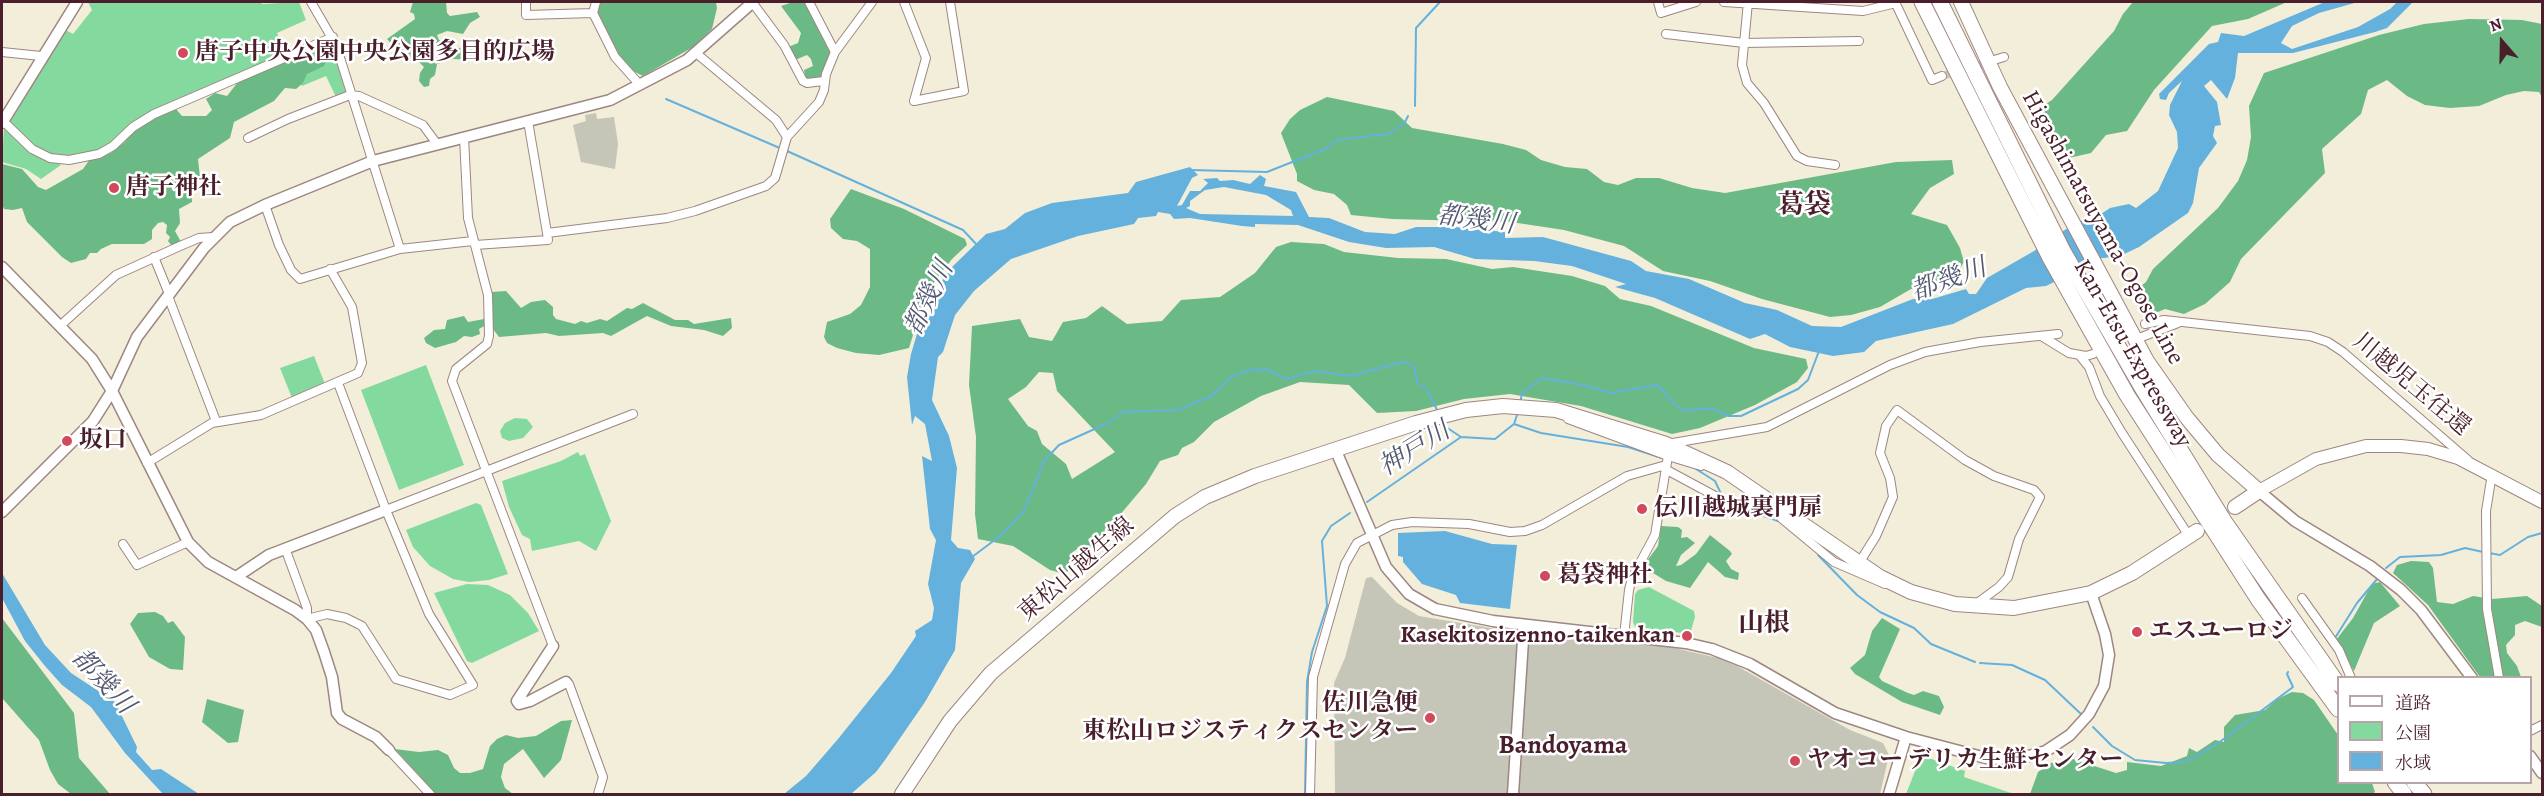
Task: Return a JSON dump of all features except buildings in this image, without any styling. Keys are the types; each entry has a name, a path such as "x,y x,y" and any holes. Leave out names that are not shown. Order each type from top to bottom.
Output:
{"highway":[{"name":"Kan-Etsu Expressway","path":"1922,2 1968,98 2089,329 2212,529 2258,599 2337,708"},
{"name":"Kan-Etsu Expressway","path":"1940,2 1983,93 2063,250 2105,325 2224,521 2337,683"}],"main road":[{"name":"Higashimatsuyama-Ogose Line","path":"1961,2 2000,87 2122,320 2151,369 2218,455 2259,491"},
{"path":"1336,451 1416,423 1466,410 1503,406 1556,410 1666,459 1714,464 1890,582 1928,597 1973,606 2014,608 2091,593 2132,573 2193,534"},
{"path":"2235,507 2316,459 2366,446 2428,449 2471,463 2542,502"},
{"name":"東松山越生線","path":"902,795 950,721 990,674 1174,516 1222,488 1336,451"}],"street":[{"path":"76,2 2,122 32,149 50,158 69,160 99,154 113,146 133,127 154,114 333,37"},
{"path":"311,2 333,37 400,249"},
{"path":"526,2 526,15 593,13"},
{"path":"596,2 593,13 615,57 640,85"},
{"path":"2,512 93,422 112,391 130,348 213,237 240,216 373,160 610,100 696,53 752,2 784,45 803,81 807,83 824,81"},
{"path":"809,2 835,52"},
{"path":"547,233 668,218 755,192 775,178 787,137 819,102 835,52 872,2"},
{"path":"904,2 926,58 925,70 914,101 964,91 950,2"},
{"path":"1658,2 1661,13 1696,2"},
{"path":"1724,2 1863,11 1895,2 1932,80 1942,76"},
{"path":"1748,2 1744,43 1744,77 1797,156 1807,161 1835,165"},
{"path":"1666,34 1744,43 1858,41"},
{"path":"2,52 41,56"},
{"path":"696,53 776,120 787,137"},
{"path":"1994,60 2004,57"},
{"path":"248,138 288,119 350,95 359,96 423,124 437,144"},
{"path":"265,205 279,245 293,274 304,279 400,249 548,240 528,121"},
{"path":"464,137 468,218 488,295 489,340 456,369 452,381 553,646 517,701 522,704 566,682 569,684 603,777 598,795"},
{"path":"61,325 116,275 199,238 213,237"},
{"path":"154,257 216,421"},
{"path":"2,267 92,359 112,391 188,542 208,562 307,619 319,638 333,677 337,713 348,722 371,733 430,795"},
{"path":"147,463 216,421 261,416 358,373 362,363 352,308 330,269"},
{"name":"川越児玉往還","path":"2145,324 2164,320 2310,336 2328,342 2343,352 2471,463"},
{"path":"2139,338 2179,322"},
{"path":"1310,795 1311,702 1317,660 1349,555 1357,543 1371,534 1392,525 1442,522 1469,524 1510,532 1525,531 1542,525 1627,476 1666,459 1767,427 1890,365 1925,352 1980,342 2058,334"},
{"path":"2043,337 2053,346 2080,356 2093,354"},
{"path":"2080,356 2089,368 2100,396 2122,433 2193,534"},
{"path":"307,619 327,614 346,618 362,626 396,680 450,695 473,685 429,614 386,510 338,383"},
{"path":"1859,563 1876,536 1893,497 1890,478 1880,453 1886,426 1897,410 1965,460 1994,476 2034,490 2040,497 2019,539 2008,577 1999,588 1973,606"},
{"path":"236,577 254,563 285,548 633,414"},
{"path":"1336,451 1371,534 1392,576 1418,601 1435,609 1463,616 1686,643 1712,649 1750,664 1835,713 1906,737 1990,759 2008,760 2034,756 2070,735 2084,721 2096,703 2104,686 2108,666 2105,634 2091,593"},
{"path":"1666,459 1730,504 1762,511 1774,504 1781,518 1834,561 1874,581 1885,584 1890,582"},
{"path":"1624,636 1632,578 1654,535 1666,459"},
{"path":"2492,474 2486,511 2487,609 2499,676"},
{"path":"2259,491 2295,521 2370,566 2401,590 2421,610 2470,676"},
{"path":"123,544 137,565 188,542"},
{"path":"285,548 307,608 307,619"},
{"path":"2302,598 2339,650 2350,676"},
{"path":"1513,795 1524,625"},
{"path":"1888,795 1906,737"},
{"path":"2532,759 2542,773"}],"shaded area":[{"path":"596,113 597,119 614,117 618,144 615,169 581,162 573,125 586,121 585,115"},
{"path":"1372,577 1397,603 1419,616 1509,631 1670,647 1718,658 1737,666 1850,730 1883,743 1889,755 1880,794 1335,794 1334,683 1345,658 1366,578"}],"green space":[{"path":"88,2 261,2 262,4 299,2 306,20 277,33 286,53 143,116 102,149 60,158 39,151 11,123 9,118 64,29 73,34 92,10"},
{"path":"413,2 446,2 447,13 450,16 477,12 480,17 470,23 463,34 447,31 437,35 439,40 451,42 456,48 476,47 480,55 473,60 453,59 437,64 435,75 430,79 429,86 424,87 419,81 424,67 418,61 407,61 387,39 415,19 414,14 410,12"},
{"path":"600,2 716,2 717,8 712,29 693,47 643,76 629,69 619,57 597,15"},
{"path":"793,2 805,2 829,46 830,59 821,79 806,79 804,70 813,66 811,59 807,55 795,60 788,47 798,43 801,33 781,6"},
{"path":"2133,2 2287,2 2248,19 2212,26 2154,90 2127,131 2106,135 2091,153 2060,160 2035,111 2052,100 2114,31"},
{"path":"2469,19 2522,20 2542,24 2542,97 2539,92 2524,91 2506,95 2479,106 2450,108 2425,105 2407,96 2387,80 2368,90 2361,114 2322,149 2325,173 2241,259 2230,282 2205,304 2184,314 2165,309 2158,312 2142,309 2136,305 2136,290 2146,282 2153,269 2218,208 2238,181 2247,160 2251,137 2249,106 2264,73 2379,35 2424,24"},
{"path":"327,43 333,46 346,93 336,97 326,76 302,86 288,60"},
{"path":"307,51 322,53 327,60 324,66 307,74 303,83 296,89 285,88 274,101 234,122 230,138 198,159 200,177 192,189 192,202 179,209 180,223 175,231 181,242 171,245 168,241 170,237 166,233 167,225 163,222 158,223 152,230 152,239 144,244 112,244 97,253 90,253 86,259 71,263 27,222 22,208 4,209 2,164 22,169 38,187 46,190 83,169 90,159 111,153 125,142 138,125 176,109 182,116 206,116 212,110 206,99 215,93 227,96 238,82 281,62 296,62"},
{"path":"1327,97 1394,111 1412,128 1526,150 1541,160 1565,167 1587,169 1604,182 1618,185 1636,178 1659,178 1692,188 1725,193 1896,162 1952,160 1954,174 1930,188 1911,214 1947,225 1960,248 1964,262 1957,273 1937,283 1911,289 1880,307 1851,315 1830,317 1762,299 1710,281 1663,271 1624,246 1564,230 1511,222 1392,219 1351,215 1347,205 1334,194 1314,190 1297,181 1297,174 1281,133 1290,119 1300,110"},
{"path":"4,127 61,165 41,179 26,169 2,162"},
{"path":"851,189 904,209 965,239 967,245 952,259 933,284 930,300 922,306 909,348 879,355 856,353 827,343 824,337 827,322 850,314 861,305 870,287 870,249 857,241 843,239 831,228 830,219"},
{"path":"1291,242 1324,244 1344,252 1398,258 1446,259 1492,269 1513,267 1572,276 1605,286 1620,299 1651,306 1754,348 1806,359 1808,368 1797,382 1755,405 1700,428 1672,434 1581,406 1510,394 1464,399 1416,411 1377,413 1349,385 1300,382 1261,396 1214,422 1194,442 1182,448 1178,455 1160,461 1146,484 1091,549 1077,549 1073,552 1077,563 1065,574 1050,570 1013,546 978,539 975,514 976,437 969,385 972,326 1020,319 1029,337 1052,341 1063,322 1086,318 1102,306 1127,324 1162,321 1181,300 1220,297 1255,273 1276,247","holes":["1039,372 1053,373 1057,391 1115,452 1072,479 1066,464 1042,444 1037,431 1028,426 1008,399 1026,387"]},
{"path":"506,291 521,308 531,302 545,300 553,307 553,315 556,319 575,324 600,319 607,321 627,308 632,309 643,303 675,320 688,320 694,324 731,318 732,328 723,336 704,330 671,326 647,316 611,336 603,333 559,336 546,333 499,337 493,329 491,292"},
{"path":"464,316 468,322 484,319 486,325 479,329 480,334 472,337 464,336 456,342 435,348 426,343 424,338 434,330 445,329 447,320"},
{"path":"314,356 325,384 292,398 280,368"},
{"path":"426,365 464,465 399,490 361,390"},
{"path":"515,418 527,419 533,427 523,438 509,441 502,438 500,431 505,423"},
{"path":"578,452 580,456 585,454 611,521 596,551 579,541 532,551 530,539 522,535 509,507 502,481 561,461"},
{"path":"476,503 481,505 508,574 489,580 469,582 453,579 430,566 413,547 406,530"},
{"path":"1661,526 1678,527 1682,530 1681,538 1687,537 1695,543 1681,555 1676,566 1696,554 1710,535 1732,554 1726,561 1731,569 1739,573 1738,580 1725,577 1708,562 1690,588 1666,581 1653,573 1646,574 1641,569 1658,546"},
{"path":"2411,561 2429,562 2433,568 2437,602 2453,604 2473,596 2492,599 2527,596 2542,606 2542,627 2525,621 2515,625 2515,635 2506,645 2507,653 2517,666 2521,676 2479,676 2428,605 2393,573 2397,565"},
{"path":"2380,582 2400,606 2374,623 2354,671 2336,640 2353,618 2372,584"},
{"path":"467,584 488,585 510,595 528,613 539,631 472,663 467,661 434,593"},
{"path":"1649,587 1694,611 1695,617 1690,634 1635,627 1633,622 1635,594 1638,590"},
{"path":"155,612 163,616 168,623 173,621 185,637 183,670 170,669 149,657 130,624 138,613"},
{"path":"2,618 74,713 79,758 110,794 71,794 58,784 39,740 2,698"},
{"path":"1882,618 1900,629 1879,677 1882,681 1914,695 1923,691 1939,696 1944,707 1940,715 1902,702 1855,674 1850,668 1865,655 1872,631"},
{"path":"2292,692 2303,693 2314,700 2337,734 2337,784 2372,784 2375,792 2373,794 2030,794 2038,772 2051,763 2073,759 2116,773 2127,770 2127,762 2161,766 2187,756 2189,748 2197,752 2215,740 2224,742 2224,727 2235,715 2265,710 2277,699"},
{"path":"207,699 244,710 238,742 228,743 202,722"},
{"path":"572,720 561,760 544,778 523,749 504,764 501,777 505,788 513,794 436,794 395,749 419,752 438,750 448,755 454,768 460,773 470,773 483,769 490,746 497,739 506,735 518,738 536,736 561,721"},
{"path":"1926,757 1965,771 1964,777 2014,794 1906,794 1919,761"}],"water":[{"name":"都幾川","path":"2325,2 2358,2 2319,13 2292,26 2281,43 2292,49 2358,27 2390,9 2397,2 2413,2 2387,28 2375,32 2293,53 2238,53 2235,78 2227,99 2211,80 2204,86 2217,102 2221,125 2215,126 2213,136 2217,143 2199,168 2193,203 2188,213 2139,247 2118,257 2102,258 2046,286 2026,288 1953,324 1876,341 1864,352 1833,356 1790,347 1765,334 1750,339 1655,298 1615,287 1626,284 1572,266 1534,261 1475,259 1434,247 1386,248 1349,242 1298,225 1242,226 1190,218 1174,219 1170,214 1158,212 1156,216 1138,218 1134,224 1078,236 1011,259 974,291 955,315 943,352 938,357 932,400 949,436 957,468 951,540 958,548 970,550 975,559 961,583 955,650 925,702 885,760 876,772 851,794 784,794 806,776 838,739 891,673 916,636 915,631 932,620 934,608 928,584 936,540 930,529 922,456 932,461 925,424 915,416 912,425 907,377 911,354 920,324 941,296 941,282 953,266 986,234 1005,229 1025,213 1052,203 1128,193 1136,182 1190,167 1198,175 1192,178 1177,206 1182,205 1190,191 1200,191 1208,183 1203,179 1217,178 1220,181 1233,180 1250,184 1260,175 1266,179 1264,186 1296,192 1309,217 1329,218 1365,232 1395,234 1416,227 1455,227 1505,232 1505,238 1543,237 1631,261 1646,271 1689,279 1745,303 1777,310 1812,326 1841,327 1913,299 1932,299 1966,289 1969,294 1976,294 1987,278 2034,251 2078,221 2092,220 2110,208 2129,204 2136,208 2158,191 2178,148 2177,132 2169,115 2170,105 2182,81 2169,93 2166,100 2160,99 2159,94 2209,44 2218,42 2221,33 2244,36","holes":["1224,187 1266,195 1291,210 1293,216 1200,214 1186,208 1190,206 1190,201 1205,190"]},
{"path":"1445,531 1492,544 1517,545 1510,609 1460,603 1456,595 1422,584 1403,562 1403,557 1398,556 1398,533"},
{"name":"都幾川","path":"2,573 45,645 71,673 115,702 137,747 136,752 152,770 161,769 199,794 163,794 125,753 91,707 62,685 45,666 25,641 2,598"}],"waterway":[{"path":"1415,106 1416,28 1440,2"},
{"path":"666,99 782,149"},
{"path":"1191,170 1267,172 1325,149 1337,140 1388,134 1404,124 1408,116"},
{"path":"787,151 963,230 977,245"},
{"name":"神戸川","path":"1520,404 1522,393 1542,378 1583,385 1610,393 1658,385 1673,403 1684,411 1704,408 1714,409 1729,416 1741,416 1798,389 1808,380 1819,351"},
{"path":"972,557 1000,536 1024,511 1044,461 1059,445 1108,423 1123,412 1177,410 1210,397 1230,378 1240,373 1256,369 1268,370 1286,379 1315,371 1350,376 1402,362 1409,363 1414,367 1418,384 1427,389 1438,412"},
{"name":"神戸川","path":"1367,502 1461,437 1495,439 1514,424 1518,412"},
{"path":"1443,420 1446,427 1461,437"},
{"path":"1514,424 1541,433 1628,447 1662,458"},
{"path":"1696,469 1715,481 1723,498"},
{"name":"神戸川","path":"1305,794 1307,682 1312,652 1327,606 1322,541 1331,526 1350,513"},
{"path":"1761,515 1778,521"},
{"path":"2489,553 2500,555 2528,537 2542,533"},
{"path":"2386,568 2400,557 2441,555 2465,548 2483,552"},
{"path":"1818,555 1857,595 1880,612 1914,628 1931,644 1975,662"},
{"path":"2335,638 2357,603 2378,578"},
{"path":"1980,663 2012,665 2045,680 2081,714"},
{"path":"2093,727 2112,746 2135,760 2185,762 2217,744 2293,687 2288,672"}],"tunnel":[{"path":"1942,76 1993,61"}],"place":[{"name":"唐子中央公園中央公園多目的広場","path":"183,53"},
{"name":"唐子神社","path":"114,188"},
{"name":"坂口","path":"67,441"},
{"name":"伝川越城裏門扉","path":"1642,509"},
{"name":"葛袋神社","path":"1545,576"},
{"name":"エスユーロジ","path":"2137,632"},
{"name":"Kasekitosizenno-taikenkan","path":"1687,636"},
{"name":"佐川急便 東松山ロジスティクスセンター","path":"1430,718"},
{"name":"ヤオコー デリカ生鮮センター","path":"1795,761"}],"district":[{"name":"葛袋","path":"1804,206"},
{"name":"山根","path":"1764,625"},
{"name":"Bandoyama","path":"1563,747"}]}
